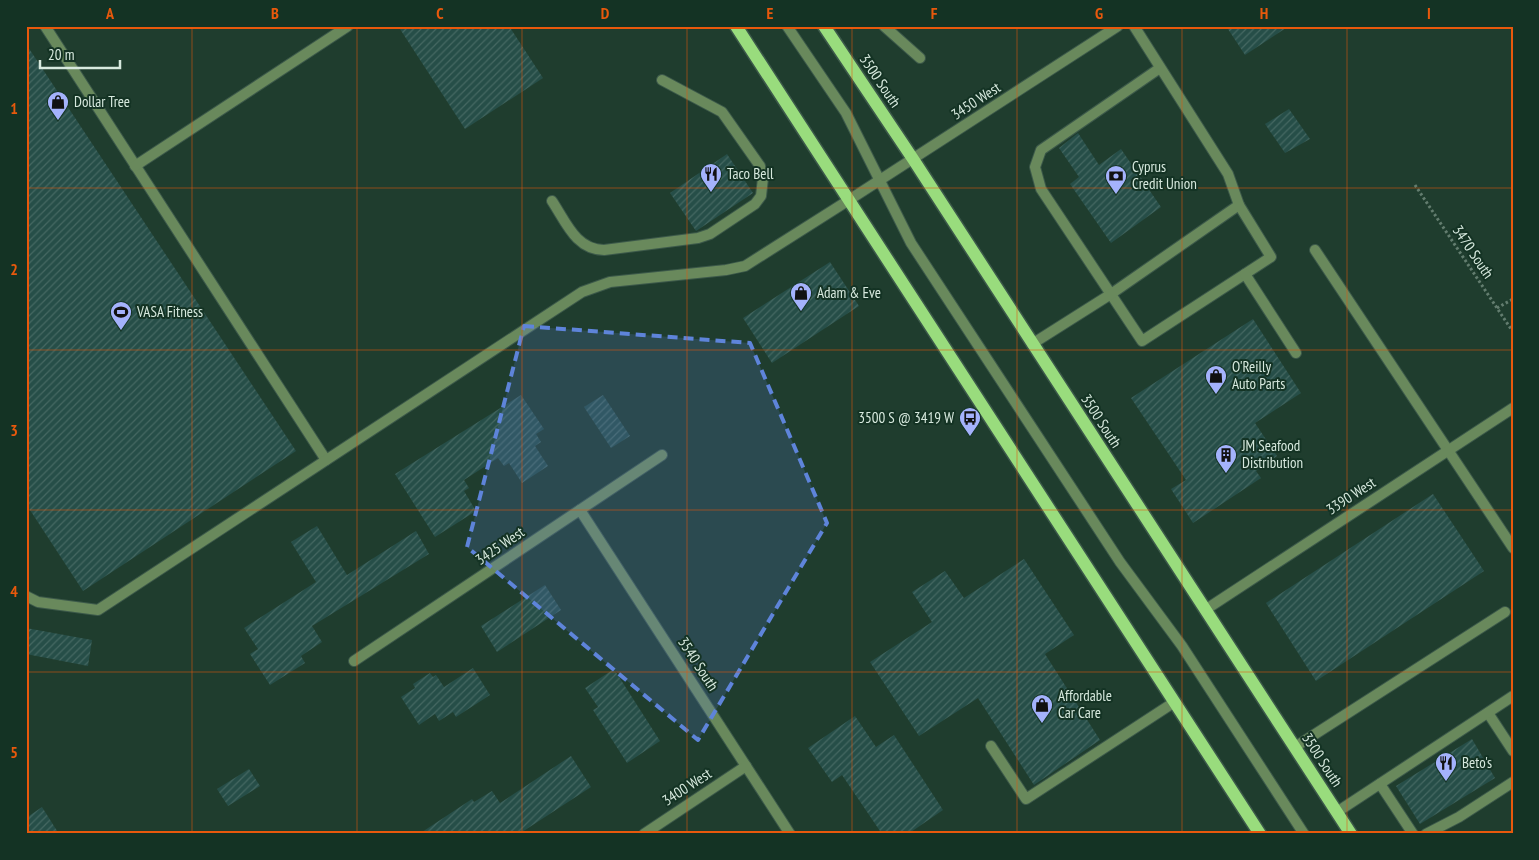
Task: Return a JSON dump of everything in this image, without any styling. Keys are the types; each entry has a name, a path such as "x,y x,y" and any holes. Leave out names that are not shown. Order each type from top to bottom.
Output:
{"main road":[{"path":"736,26 1173,703 1260,834"},
{"name":"3500 South","path":"824,26 913,159 1351,834"}],"street":[{"path":"45,26 326,460"},
{"path":"135,166 348,26"},
{"path":"788,26 846,113 911,243 1120,562 1182,646 1304,834"},
{"path":"884,26 920,58"},
{"name":"3450 West","path":"26,596 38,602 98,610 582,292 610,282 726,270 745,266 1118,26"},
{"path":"1134,26 1228,174 1239,205 1271,257 1142,341 1041,189 1035,167 1041,150 1160,68"},
{"path":"552,201 578,240 594,250 698,238 710,234 755,204 761,196 764,187 760,166 722,112 662,80"},
{"path":"1032,344 1111,294 1239,205"},
{"path":"1315,250 1513,548"},
{"path":"1246,274 1296,352"},
{"name":"3390 West","path":"1205,610 1513,408"},
{"name":"3425 West","path":"354,661 662,455"},
{"name":"3540 South","path":"580,510 790,834"},
{"path":"1295,747 1505,612"},
{"path":"1337,812 1513,696"},
{"path":"991,746 1026,799 1173,703"},
{"path":"1488,713 1513,751"},
{"name":"3400 West","path":"644,834 746,766"},
{"path":"1426,834 1459,817 1513,782"},
{"path":"1380,784 1413,834"}],"path":[{"name":"3470 South","path":"1415,185 1513,332"},
{"path":"1497,308 1513,299"}],"highlighted area":[{"path":"524,326 750,343 827,523 698,740 467,547"}],"building":[{"path":"398,26 509,26 543,78 465,129"},
{"path":"1226,26 1289,26 1245,55"},
{"name":"VASA Fitness","path":"26,44 296,451 83,591 26,504"},
{"path":"1289,109 1310,139 1285,153 1265,124"},
{"name":"Cyprus Credit Union","path":"1078,133 1099,165 1121,149 1161,207 1111,243 1070,184 1079,177 1059,148"},
{"name":"Taco Bell","path":"727,154 753,193 696,231 670,193"},
{"name":"Adam & Eve","path":"830,262 859,306 772,363 743,318"},
{"name":"O'Reilly Auto Parts","path":"1253,319 1301,393 1255,423 1277,456 1256,471 1261,478 1193,523 1171,489 1186,480 1131,398"},
{"path":"521,395 544,429 536,434 541,442 535,446 548,466 522,483 509,463 504,466 498,458 464,480 469,488 464,491 476,511 435,537 395,474"},
{"path":"603,395 630,436 611,448 584,407"},
{"path":"1433,494 1484,571 1316,681 1266,603"},
{"path":"317,526 347,575 416,531 429,554 312,626 322,642 301,656 305,663 270,685 250,654 258,649 244,628 316,582 291,542"},
{"path":"1024,559 1074,635 1045,654 1100,740 1034,785 978,698 919,736 870,662 932,622 912,592 945,571 964,598"},
{"path":"545,585 561,610 497,652 481,626"},
{"path":"26,628 92,640 88,666 26,654"},
{"path":"473,668 490,695 456,717 453,712 439,721 435,714 419,725 401,697 415,688 413,684 430,673 433,677 436,675 444,687"},
{"path":"614,669 660,741 627,763 593,710 598,707 585,688"},
{"path":"855,716 876,747 894,735 943,810 908,834 882,834 842,775 832,782 808,748"},
{"name":"Beto's","path":"1472,739 1495,778 1420,824 1396,786"},
{"path":"571,756 591,787 519,834 419,834 472,799 474,802 492,791 500,803"},
{"path":"249,769 260,786 228,806 217,789"},
{"path":"42,807 59,834 26,834 26,818"}],"place":[{"name":"Dollar Tree","path":"58,121"},
{"name":"Taco Bell","path":"711,193"},
{"name":"Cyprus Credit Union","path":"1116,195"},
{"name":"Adam & Eve","path":"801,312"},
{"name":"VASA Fitness","path":"121,331"},
{"name":"O'Reilly Auto Parts","path":"1216,395"},
{"name":"3500 S @ 3419 W","path":"970,437"},
{"name":"JM Seafood Distribution","path":"1226,474"},
{"name":"Affordable Car Care","path":"1042,724"},
{"name":"Beto's","path":"1446,782"}]}
